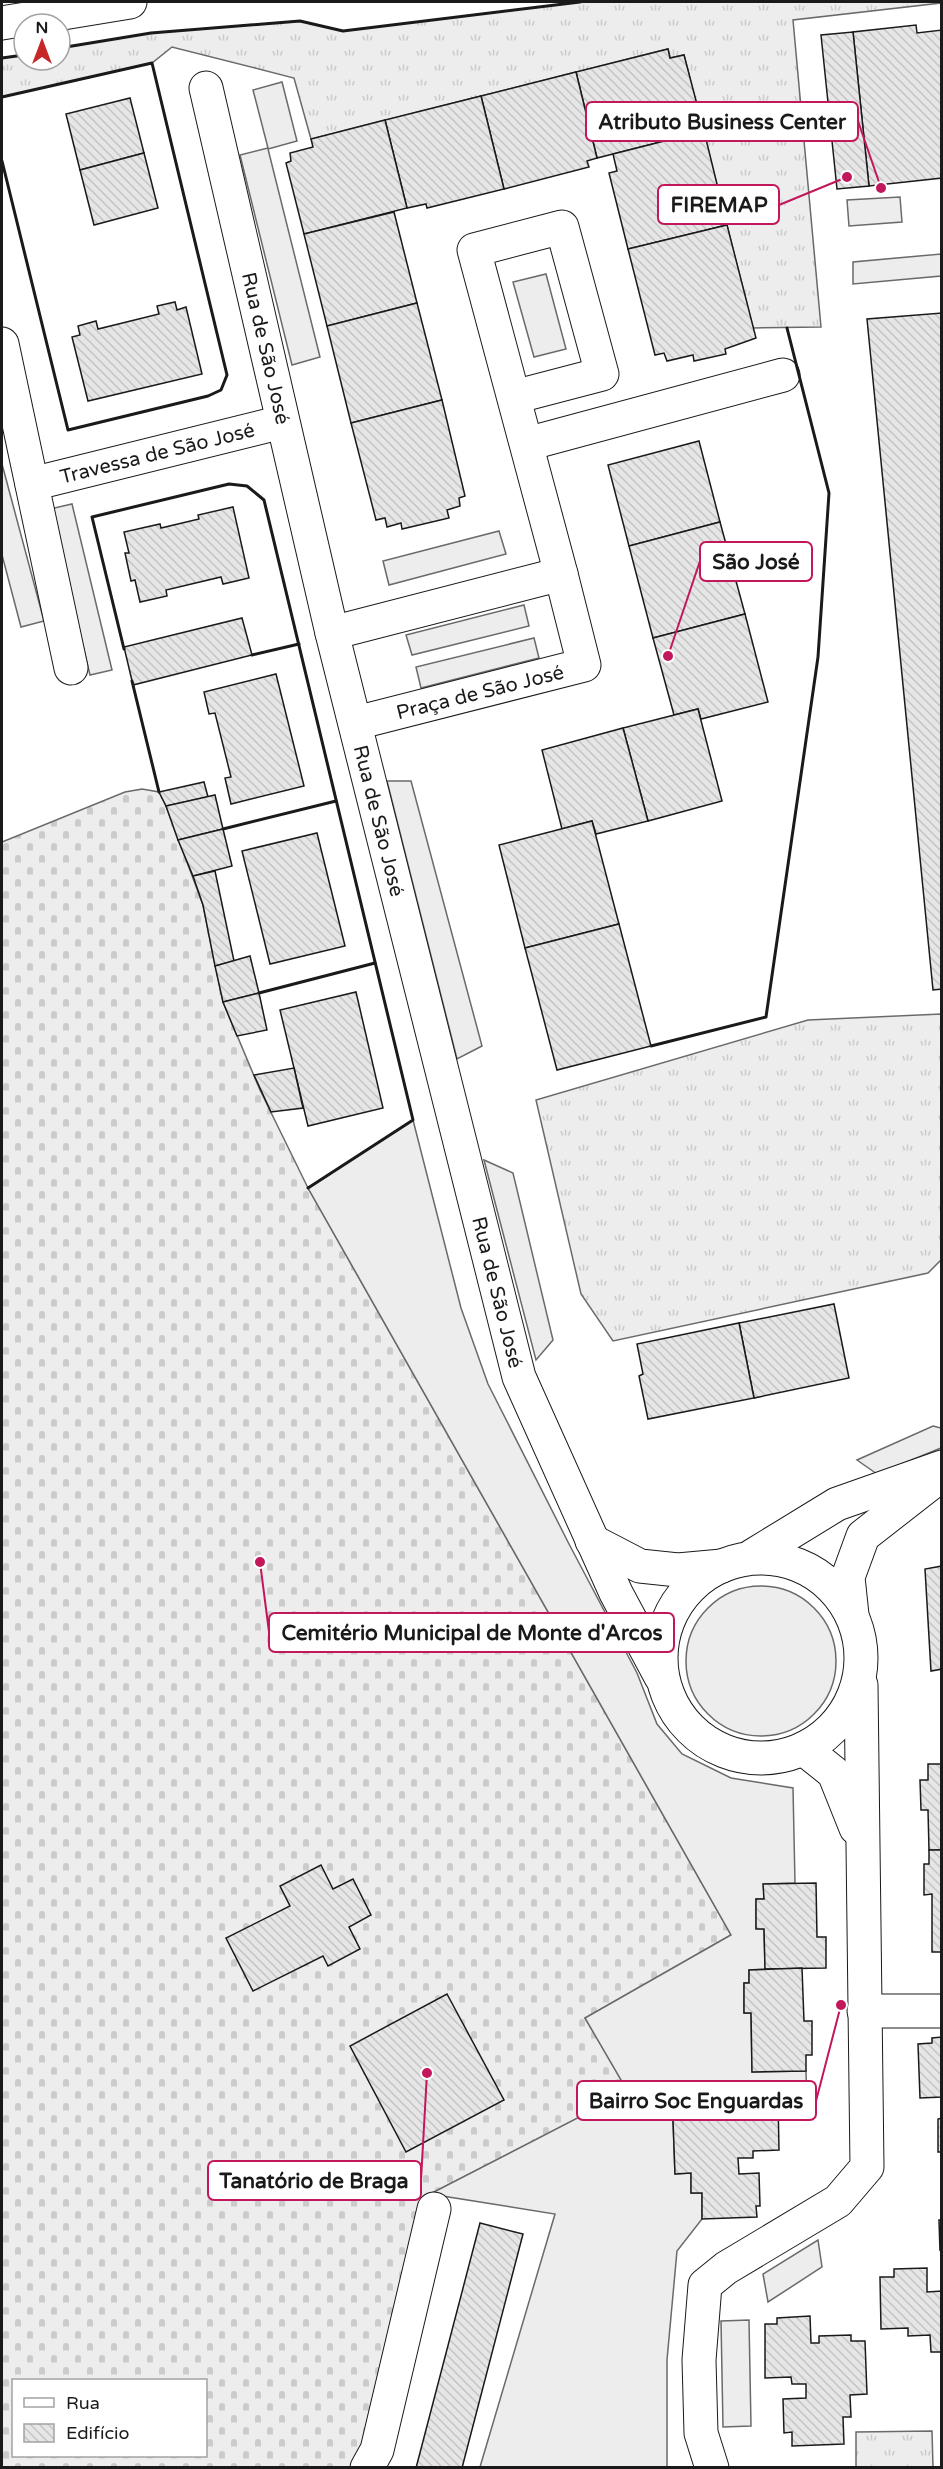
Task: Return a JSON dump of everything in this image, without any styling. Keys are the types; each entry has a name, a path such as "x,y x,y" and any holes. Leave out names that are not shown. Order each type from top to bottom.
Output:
{"main road":[{"path":"2,23 130,2"},
{"name":"Rua de São José","path":"206,88 332,633 519,1377 616,1593 662,1677"},
{"name":"Praça de São José","path":"356,723 584,665 474,250 562,227 602,374 514,397"},
{"name":"Travessa de São José","path":"2,344 71,668"},
{"path":"527,444 783,375"},
{"name":"Travessa de São José","path":"32,484 282,422"},
{"path":"332,633 561,574"},
{"path":"861,1685 841,1719 826,1735 804,1749 786,1755 762,1758 739,1756 717,1749 697,1736 681,1719 669,1699 662,1677 660,1650 666,1623 679,1599 699,1579 737,1561 837,1504 942,1467"},
{"path":"712,2468 701,2433 699,2360 705,2285 726,2268 838,2201 867,2167 861,1685 859,1640 852,1615 848,1577 862,1536 942,1474"},
{"path":"592,1541 640,1566 678,1570 737,1561 780,1559 802,1567 822,1579 839,1595 852,1615"},
{"path":"804,1749 834,1773 863,1847"},
{"path":"864,2012 942,2011"},
{"path":"367,2468 377,2450 434,2209"}],"green space":[{"path":"580,2 941,2 793,20 821,327 753,328 684,55 670,58 668,49 311,139 294,78 172,47 152,63 2,97 2,58 12,57 12,72 72,72 72,46 151,33 300,21 343,31"},
{"path":"142,789 159,792 203,905 223,1002 260,1090 308,1188 731,1935 585,2018 629,2092 430,2194 356,2467 2,2468 2,842 125,792"},
{"path":"941,1014 941,1260 928,1273 613,1341 581,1294 536,1100 808,1020"},
{"path":"932,2431 933,2467 856,2467 856,2432"}],"shaded area":[{"path":"282,82 297,141 268,149 320,357 292,365 240,155 268,148 253,90"},
{"path":"900,197 902,222 849,226 847,200"},
{"path":"941,254 941,276 853,284 853,262"},
{"path":"546,274 566,349 534,357 513,282"},
{"path":"2,464 44,621 21,627 2,555"},
{"path":"72,504 112,670 90,675 50,509"},
{"path":"499,531 506,554 389,585 383,561"},
{"path":"524,605 529,626 412,655 406,635"},
{"path":"534,638 539,658 421,688 416,667"},
{"path":"387,781 411,781 482,1046 457,1059"},
{"path":"413,1120 461,1308 488,1384 637,1673 657,1724 682,1754 731,1778 793,1788 795,1883 764,1884 764,1899 756,1899 756,1928 764,1929 765,1969 749,1970 749,1983 744,1983 744,2013 751,2013 752,2072 806,2071 807,2108 778,2109 778,2099 765,2100 764,2091 731,2092 731,2119 718,2120 717,2111 686,2112 686,2120 673,2121 675,2174 691,2173 691,2193 702,2193 702,2219 677,2251 667,2360 667,2467 480,2467 555,2214 430,2194 628,2092 585,2018 731,1935 308,1188"},
{"path":"484,1160 513,1173 553,1340 536,1360"},
{"path":"933,1426 941,1428 941,1448 877,1474 857,1460"},
{"path":"761,1586 790,1591 803,1598 814,1608 824,1619 831,1632 836,1661 831,1690 824,1703 814,1714 803,1724 790,1731 761,1736 732,1731 719,1724 708,1714 698,1703 691,1690 686,1661 691,1632 698,1619 708,1608 719,1598 732,1591"},
{"path":"818,2240 822,2267 768,2302 763,2274"},
{"path":"749,2320 751,2426 723,2427 721,2321"}],"building":[{"path":"916,25 917,33 942,30 942,178 869,186 853,32"},
{"path":"853,32 869,186 837,189 821,35"},
{"path":"668,49 670,58 684,55 704,131 597,158 576,72"},
{"path":"576,72 597,158 587,161 589,167 504,189 481,96"},
{"path":"481,96 504,189 427,208 426,204 407,208 385,120"},
{"path":"130,98 144,153 80,170 66,114"},
{"path":"385,120 407,208 304,234 286,163 291,161 290,153 313,147 311,139"},
{"path":"704,131 727,225 628,249 609,173 617,171 613,154"},
{"path":"144,153 158,208 94,225 80,170"},
{"path":"394,212 417,303 327,326 304,234"},
{"path":"727,225 756,338 725,349 726,354 694,361 693,355 667,361 664,353 655,355 628,249"},
{"path":"175,302 177,310 186,307 202,374 88,401 72,337 80,335 78,326 96,321 98,329 159,314 157,306"},
{"path":"417,303 442,400 351,423 327,326"},
{"path":"942,313 942,989 933,990 867,319"},
{"path":"442,400 465,496 459,498 460,506 447,510 449,518 402,529 401,523 387,527 385,518 376,520 351,423"},
{"path":"699,441 720,522 629,546 608,465"},
{"path":"233,507 249,578 223,584 221,577 166,590 167,596 140,602 135,580 131,581 125,553 129,553 124,532 160,524 161,528 199,519 198,515"},
{"path":"720,522 745,614 653,638 629,546"},
{"path":"745,614 768,702 701,719 698,709 674,715 653,638"},
{"path":"242,618 252,655 133,685 124,647"},
{"path":"276,674 304,786 231,804 225,778 231,777 215,713 209,714 204,692"},
{"path":"698,709 722,801 648,821 623,728"},
{"path":"623,728 648,821 596,834 592,821 562,829 542,750"},
{"path":"204,782 208,797 166,806 159,792"},
{"path":"215,795 223,829 178,840 166,806"},
{"path":"592,821 619,924 525,948 499,845"},
{"path":"223,829 232,866 193,876 178,840"},
{"path":"317,833 345,946 270,964 242,851"},
{"path":"215,871 234,961 215,966 203,905 193,876"},
{"path":"619,924 651,1046 557,1070 525,948"},
{"path":"250,956 259,993 223,1002 215,966"},
{"path":"356,992 383,1108 308,1126 280,1010"},
{"path":"259,993 267,1030 237,1036 223,1002"},
{"path":"294,1068 303,1108 271,1112 254,1075"},
{"path":"834,1304 849,1378 754,1398 739,1323"},
{"path":"739,1323 754,1398 648,1419 639,1376 643,1374 637,1344"},
{"path":"942,1566 942,1669 931,1671 925,1569"},
{"path":"928,1764 942,1764 942,1850 929,1850 928,1810 921,1810 920,1780 928,1780"},
{"path":"929,1850 942,1850 942,1952 932,1952 932,1894 924,1895 924,1864 929,1864"},
{"path":"321,1865 333,1889 353,1879 371,1915 349,1927 360,1949 328,1966 323,1956 253,1991 226,1938 290,1906 280,1886"},
{"path":"816,1883 817,1937 826,1937 826,1968 765,1969 764,1929 756,1929 756,1899 764,1899 763,1884"},
{"path":"802,1968 804,2021 812,2021 812,2055 806,2055 806,2071 752,2072 751,2013 744,2013 744,1983 749,1983 749,1970"},
{"path":"447,1994 504,2100 406,2152 350,2046"},
{"path":"942,2037 942,2097 920,2098 918,2044 932,2043 932,2038"},
{"path":"764,2091 765,2100 778,2099 779,2150 753,2151 753,2158 738,2158 739,2174 759,2173 760,2206 756,2206 757,2217 702,2219 702,2193 691,2193 691,2173 675,2174 673,2120 686,2120 685,2112 718,2111 718,2120 731,2119 730,2092"},
{"path":"942,2118 942,2152 938,2152 938,2119"},
{"path":"939,2220 942,2220 940,2251"},
{"path":"480,2223 523,2234 462,2468 416,2468"},
{"path":"927,2268 927,2292 942,2291 942,2352 931,2352 930,2335 908,2336 908,2328 881,2329 880,2277 894,2277 894,2269"},
{"path":"810,2316 811,2343 819,2343 819,2336 851,2335 851,2341 865,2341 867,2394 850,2395 851,2417 843,2417 844,2444 792,2446 792,2432 784,2433 783,2399 806,2398 806,2384 792,2384 791,2377 765,2378 765,2324 777,2324 777,2318"}],"wall":[{"path":"72,46 151,33 300,21 343,31 580,2"},
{"path":"2,58 12,57"},
{"path":"2,97 152,63 227,375 221,390 208,396 68,430 2,161"},
{"path":"651,1046 766,1017 818,657 829,493 787,328"},
{"path":"124,649 92,517 229,484 247,486 264,500 413,1120 308,1188"},
{"path":"252,655 299,644"},
{"path":"132,681 159,792"},
{"path":"223,829 336,801"},
{"path":"259,993 375,963"}],"place":[{"name":"FIREMAP","path":"847,177"},
{"name":"Atributo Business Center","path":"881,188"},
{"name":"São José","path":"668,656"},
{"name":"Cemitério Municipal de Monte d'Arcos","path":"260,1562"},
{"name":"Bairro Soc Enguardas","path":"841,2005"},
{"name":"Tanatório de Braga","path":"427,2073"}]}
